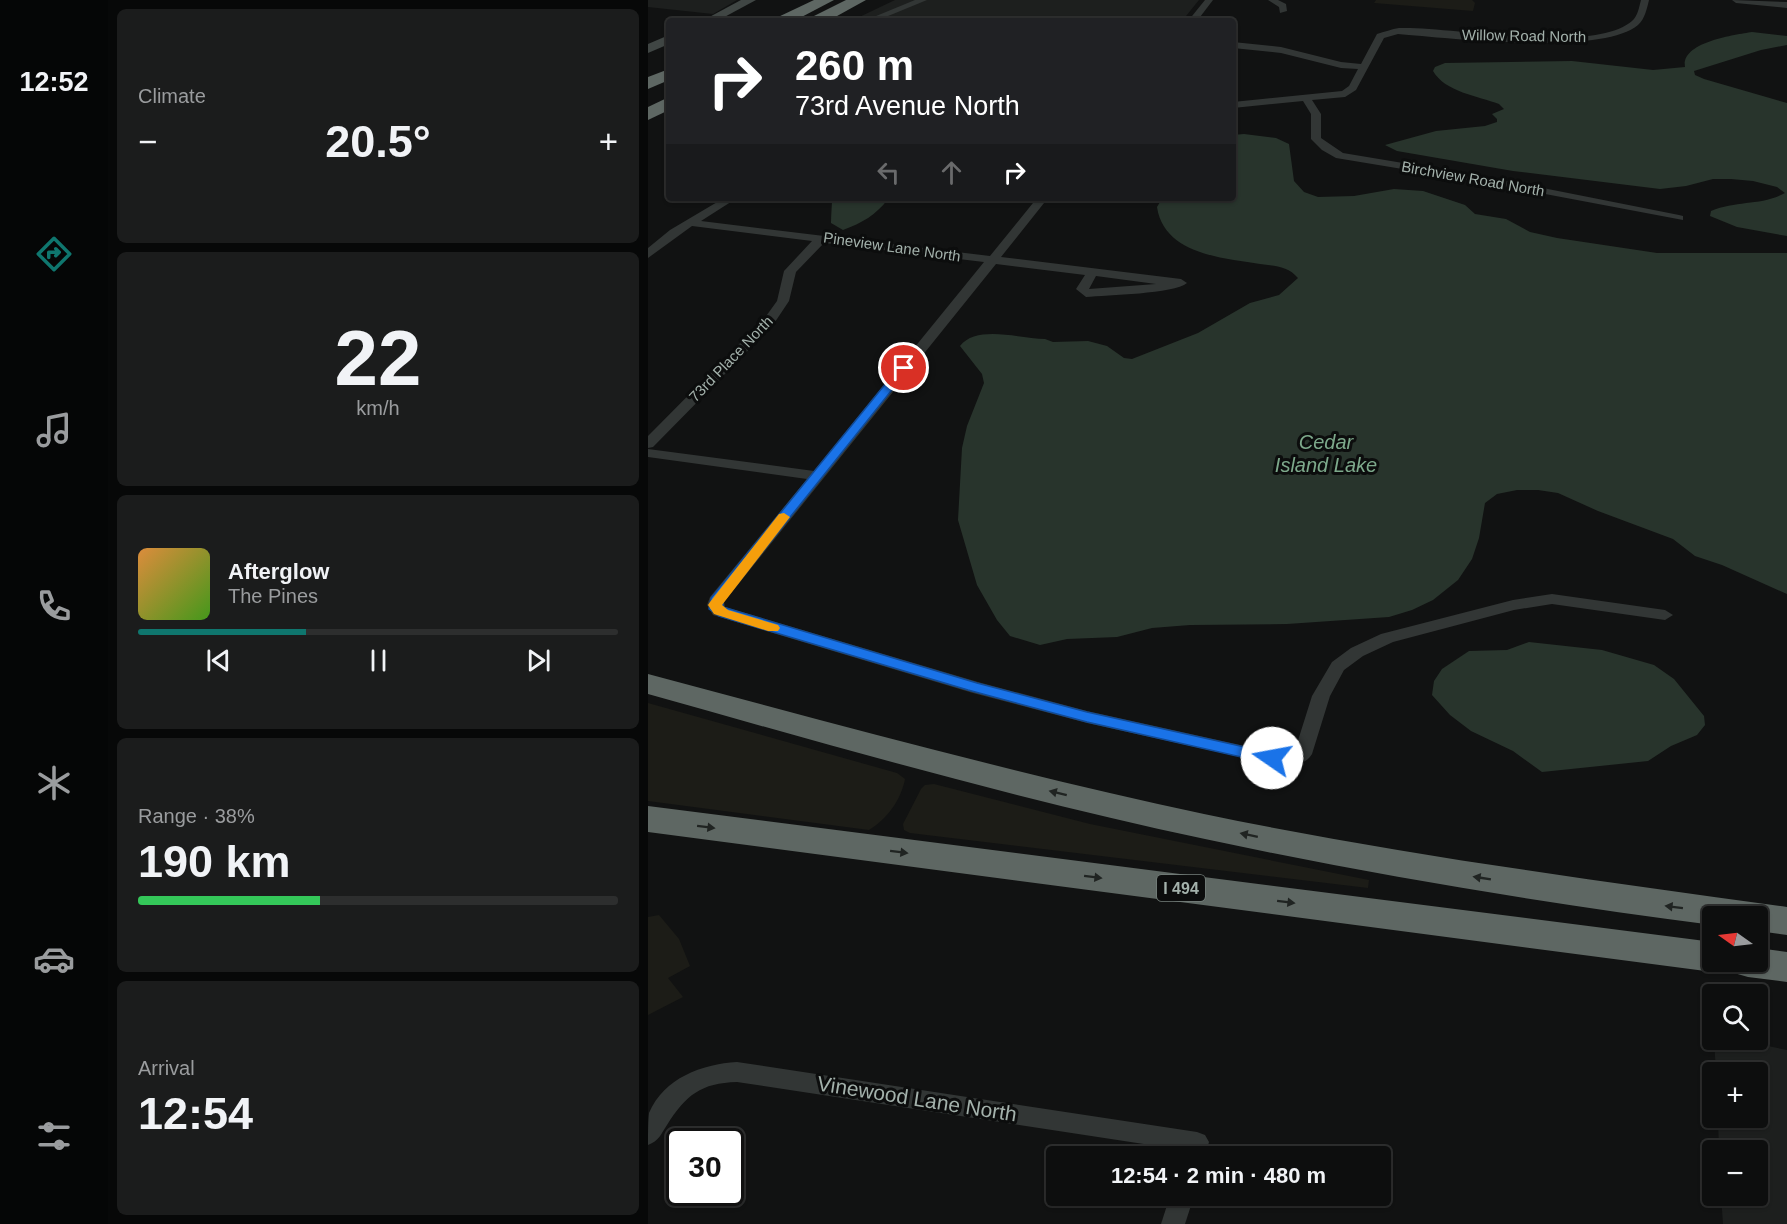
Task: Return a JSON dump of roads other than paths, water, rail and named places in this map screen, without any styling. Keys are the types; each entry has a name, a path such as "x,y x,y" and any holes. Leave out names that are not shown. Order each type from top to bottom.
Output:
{"highway":[{"path":"788,18 826,0"},
{"path":"822,18 858,0"},
{"path":"648,84 666,75"},
{"path":"648,115 666,104"},
{"path":"648,668 838,735"},
{"path":"648,684 1065,794 1299,845 1475,877 1702,909"},
{"name":"I 494","path":"648,819 1702,956"},
{"path":"1768,918 1787,921"},
{"path":"1768,964 1787,966"}],"street":[{"path":"714,18 750,0"},
{"path":"876,18 923,0"},
{"path":"1194,18 1209,0"},
{"path":"1272,0 1283,6 1283,11"},
{"name":"Willow Road North","path":"1363,67 1380,36 1384,33 1398,31 1560,40 1593,38 1617,33 1635,23 1645,0"},
{"path":"1736,0 1787,5"},
{"path":"733,18 762,3"},
{"path":"648,49 666,40"},
{"path":"1236,45 1281,50 1363,67 1353,88 1347,93 1236,105"},
{"path":"648,57 666,49"},
{"name":"Birchview Road North","path":"1306,99 1316,114 1316,139 1322,146 1341,156 1487,180 1678,218"},
{"path":"648,254 691,223 727,201"},
{"path":"1040,201 720,596 715,605 719,611 853,652 1087,717 1232,750 1292,760 1303,754 1321,696 1338,666 1357,651 1387,638 1513,605 1552,599 1665,615"},
{"name":"Pineview Lane North","path":"691,223 1181,283 1086,293 1082,289 1093,273"},
{"name":"73rd Place North","path":"648,444 769,322 783,301 790,271 822,238"},
{"path":"648,453 816,476"},
{"name":"Vinewood Lane North","path":"648,1135 666,1105 680,1089 699,1077 719,1071 1197,1142 1196,1146"},
{"path":"1173,1224 1179,1206"}],"water":[{"path":"1752,32 1787,36 1787,45 1761,50 1694,71 1695,75 1704,79 1787,103 1787,236 1737,227 1710,216 1711,211 1730,205 1767,200 1785,193 1777,187 1753,181 1713,179 1686,186 1660,189 1513,171 1397,151 1385,145 1436,131 1485,126 1497,122 1492,114 1504,109 1499,104 1454,89 1438,78 1433,71 1435,67 1445,63 1572,61 1653,70 1685,67 1686,58 1691,51 1700,46 1710,41"},
{"name":"Cedar Island Lake","path":"1236,135 1276,138 1289,144 1294,181 1304,192 1318,197 1354,196 1394,189 1423,191 1465,205 1475,214 1506,219 1530,232 1557,238 1657,253 1787,253 1787,594 1722,565 1695,556 1673,539 1598,511 1558,493 1517,490 1497,494 1485,503 1479,538 1472,559 1458,580 1433,600 1389,617 1287,624 1190,625 1152,628 1117,637 1067,639 1040,645 1010,636 997,620 977,585 958,520 962,448 967,426 984,383 982,374 960,346 968,339 977,336 1000,334 1053,342 1088,341 1107,346 1124,358 1132,359 1198,333 1250,303 1279,295 1298,278 1290,271 1276,266 1213,256 1197,251 1171,235 1162,223 1157,207 1159,201 1236,201"},
{"path":"832,201 886,201 868,218 843,230 831,223"},
{"path":"1529,642 1602,650 1654,665 1674,679 1704,716 1705,725 1697,735 1671,746 1648,761 1542,772 1513,751 1471,731 1450,715 1432,695 1434,681 1442,669 1469,651 1507,650"}]}
